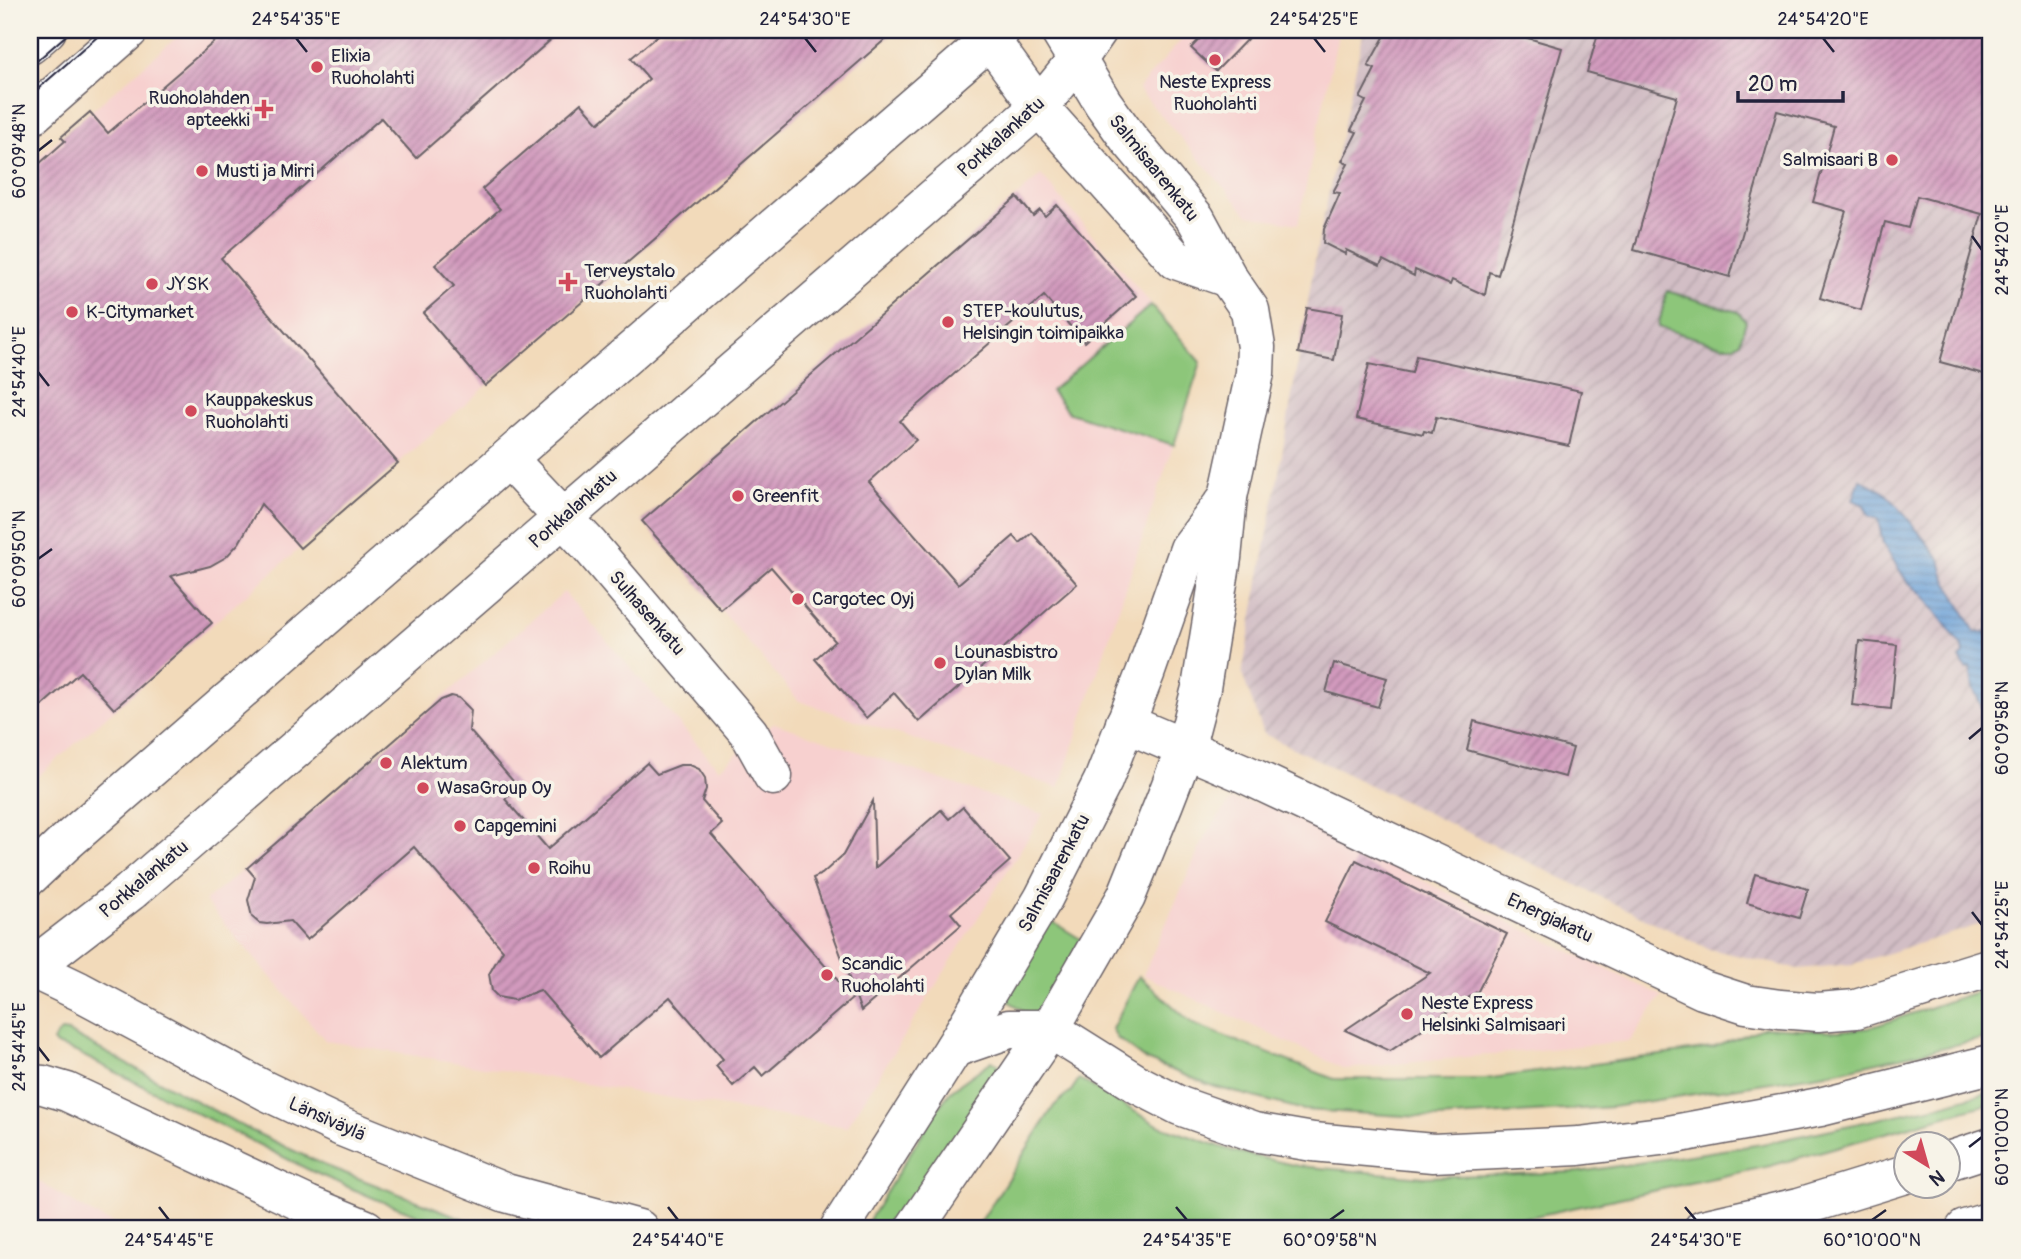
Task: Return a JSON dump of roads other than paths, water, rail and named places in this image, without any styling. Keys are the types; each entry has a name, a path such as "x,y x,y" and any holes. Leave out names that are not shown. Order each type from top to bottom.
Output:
{"main road":[{"path":"30,45 47,30"},
{"path":"30,117 128,30"},
{"path":"30,876 73,835 508,459 992,33 1039,107 1176,260 1228,278"},
{"name":"Porkkalankatu","path":"30,969 130,892 1039,107 1078,39"},
{"name":"Salmisaarenkatu","path":"914,1229 1050,1029 1126,897 1185,749 1201,688 1222,558 1228,497 1255,373 1256,346 1250,310 1228,278 1196,219 1102,103 1078,39"},
{"name":"Sulhasenkatu","path":"508,459 563,517 749,733 773,776"},
{"name":"Salmisaarenkatu","path":"839,1229 954,1048 1043,899 1102,781 1189,549 1228,497"},
{"name":"Energiakatu","path":"1125,723 1245,774 1703,990 1746,1004 1818,1012 1856,1009 1991,967"},
{"name":"Länsiväylä","path":"30,969 79,991 266,1091 342,1127 506,1193 639,1229"},
{"path":"954,1048 1009,1029 1050,1029 1139,1085 1180,1106 1254,1132 1313,1142 1433,1153 1579,1146 1669,1135 1820,1107 1991,1064"},
{"path":"30,1084 43,1084 67,1092 308,1205 366,1229"},
{"path":"1962,1156 1991,1147"},
{"path":"1703,1229 1799,1207 1892,1178"},
{"path":"1965,1229 1991,1221"}],"water":[{"path":"1860,479 1884,492 1896,504 1940,559 1944,576 1975,632 1986,632 1991,639 1991,741 1981,705 1973,688 1970,667 1966,669 1960,658 1964,654 1963,648 1922,594 1906,580 1883,544 1878,519 1869,516 1864,505 1853,500"}],"tram line":[{"path":"30,67 72,30"},
{"path":"30,96 105,30"}],"place":[{"name":"Neste Express Ruoholahti","path":"1215,60"},
{"name":"Elixia Ruoholahti","path":"317,67"},
{"name":"Ruoholahden apteekki","path":"264,109"},
{"name":"Salmisaari B","path":"1892,160"},
{"name":"Musti ja Mirri","path":"202,171"},
{"name":"Terveystalo Ruoholahti","path":"568,282"},
{"name":"JYSK","path":"152,284"},
{"name":"K-Citymarket","path":"72,312"},
{"name":"STEP-koulutus, Helsingin toimipaikka","path":"948,322"},
{"name":"Kauppakeskus Ruoholahti","path":"191,411"},
{"name":"Greenfit","path":"738,496"},
{"name":"Cargotec Oyj","path":"798,599"},
{"name":"Lounasbistro Dylan Milk","path":"940,663"},
{"name":"Alektum","path":"386,763"},
{"name":"WasaGroup Oy","path":"423,788"},
{"name":"Capgemini","path":"460,826"},
{"name":"Roihu","path":"534,868"},
{"name":"Scandic Ruoholahti","path":"827,975"},
{"name":"Neste Express Helsinki Salmisaari","path":"1407,1014"}]}
